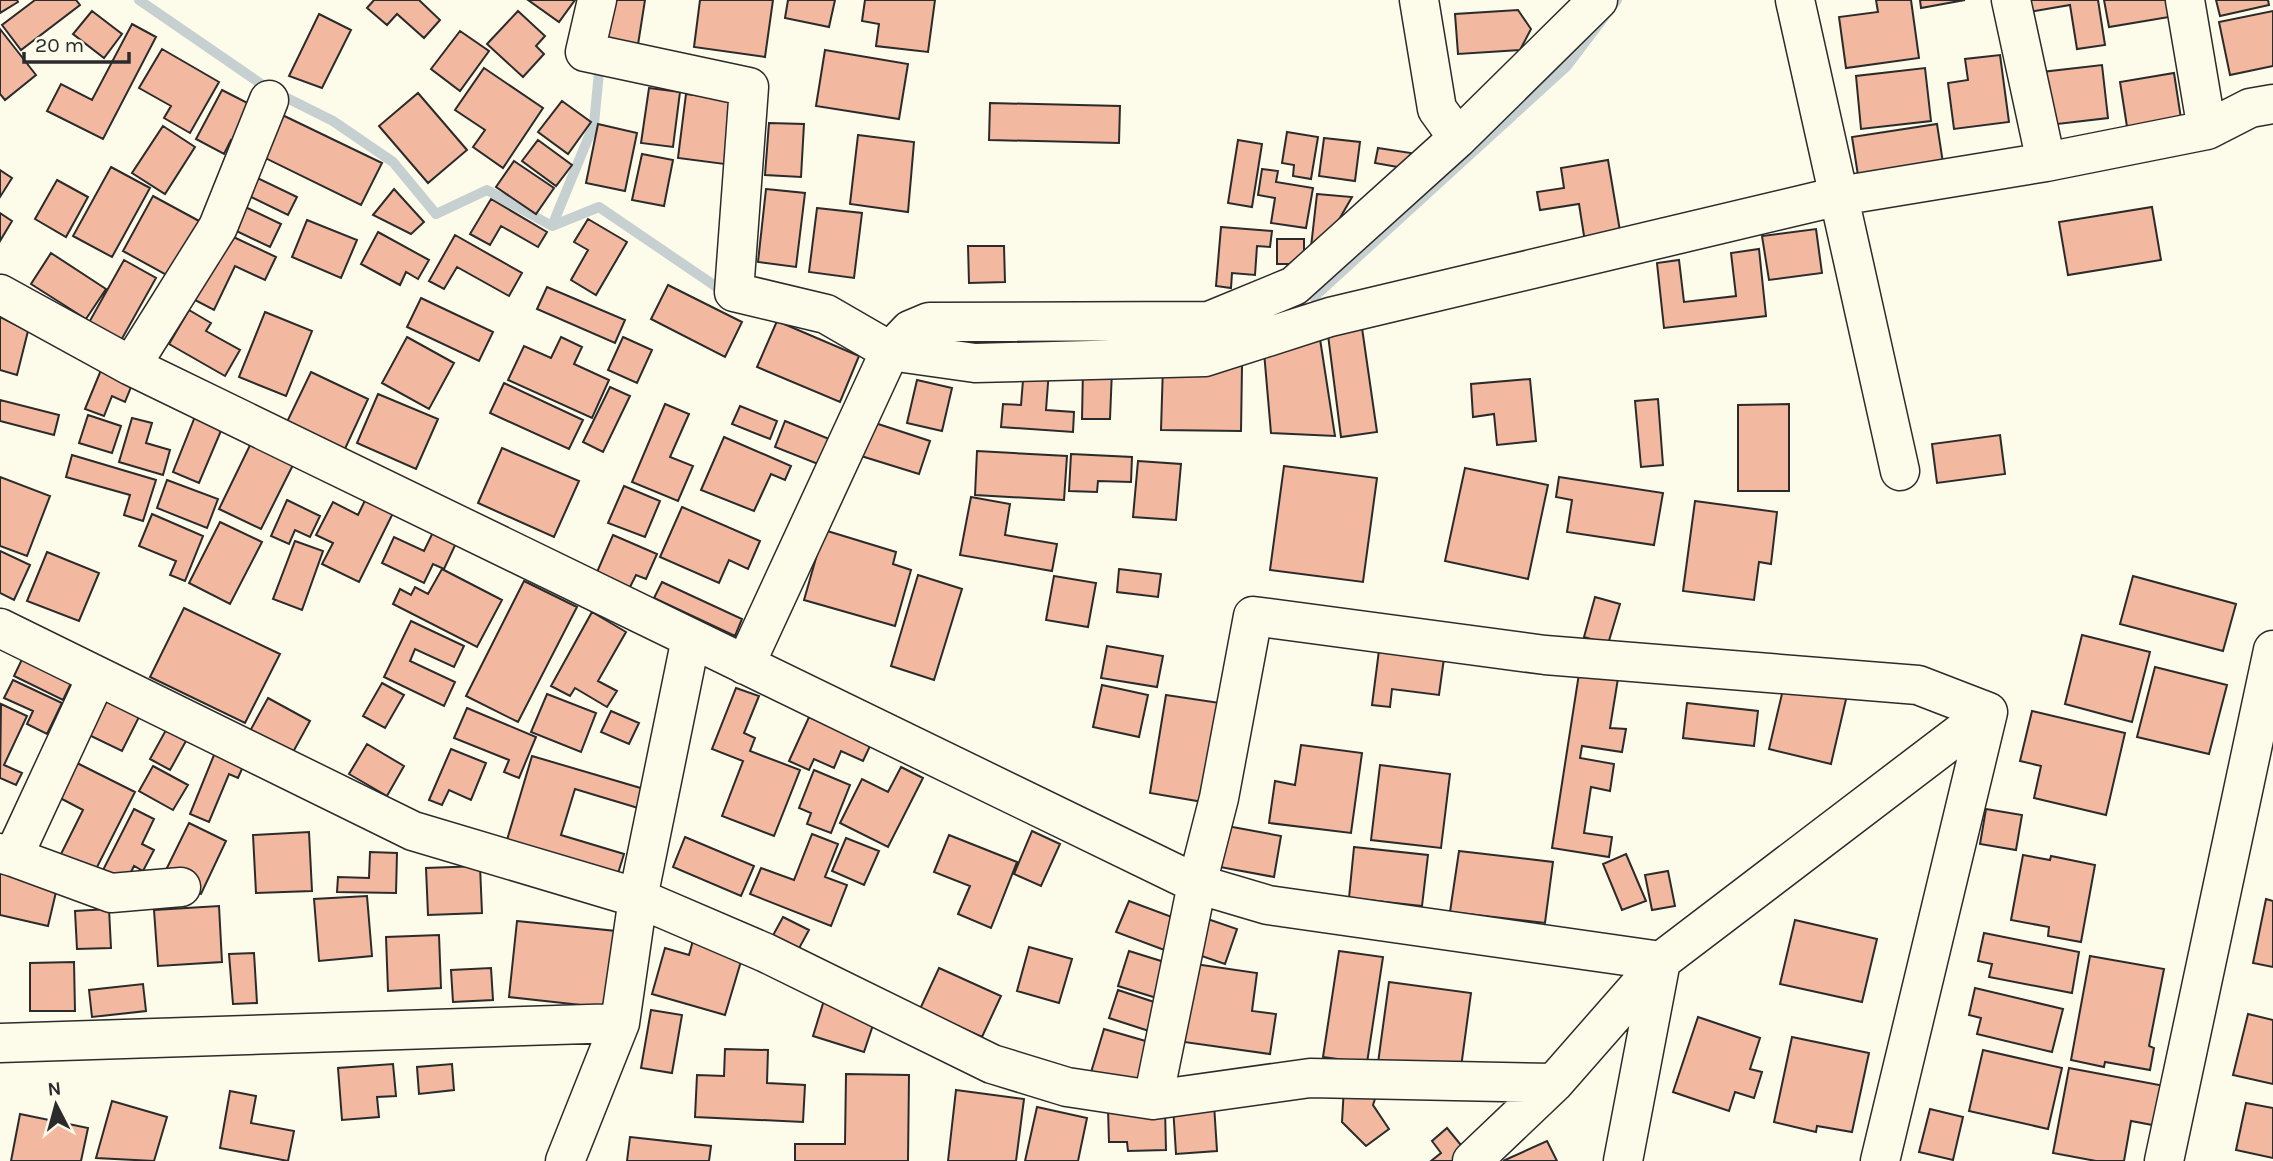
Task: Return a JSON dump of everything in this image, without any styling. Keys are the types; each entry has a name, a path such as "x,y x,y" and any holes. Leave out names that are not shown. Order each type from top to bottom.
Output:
{"street":[{"path":"597,0 585,52 750,87 734,292 825,314 890,351 975,363 1205,357 1330,317 1839,196 2046,162 2207,130 2250,108 2273,104"},
{"path":"1419,0 1437,109 1458,138"},
{"path":"746,664 890,351 910,330 929,322 1209,321 1294,286 1458,138 1598,0"},
{"path":"1795,0 1900,471"},
{"path":"2011,0 2046,162"},
{"path":"2185,0 2207,130"},
{"path":"131,366 218,227 269,100"},
{"path":"0,294 131,366 1196,884 1268,905 1661,961"},
{"path":"1153,1100 1196,884 1219,798 1253,616 1545,655 1917,685 1987,712"},
{"path":"0,628 413,831 638,898 766,953 992,1064 1067,1087 1153,1100 1310,1078 1554,1083"},
{"path":"565,1161 620,1023 638,898 691,638"},
{"path":"2164,1161 2273,650"},
{"path":"97,676 6,855 111,893 181,887"},
{"path":"1472,1161 1554,1083 1661,961 1987,712"},
{"path":"1880,1161 1987,712"},
{"path":"1623,1161 1661,961"},
{"path":"0,1043 620,1023"}],"building":[{"path":"0,0 17,0 18,2 0,13"},
{"path":"35,0 76,0 80,5 21,50 2,25"},
{"path":"374,0 419,0 440,20 424,38 397,14 387,25 367,8"},
{"path":"528,0 575,0 559,22"},
{"path":"612,0 645,0 637,51 604,46"},
{"path":"700,0 773,0 765,57 694,47"},
{"path":"788,0 835,0 829,27 785,18"},
{"path":"865,0 935,0 928,52 876,46 879,24 862,21"},
{"path":"1876,0 1911,0 1919,58 1846,68 1839,17 1878,12"},
{"path":"1920,0 1965,0 1921,8"},
{"path":"2021,0 2098,0 2105,45 2077,49 2070,5 2023,13"},
{"path":"2104,0 2178,0 2181,15 2109,27"},
{"path":"2216,0 2268,0 2269,5 2220,16"},
{"path":"1518,10 1531,29 1520,50 1458,54 1455,14"},
{"path":"92,11 122,34 104,58 73,34"},
{"path":"518,11 545,36 536,46 544,54 523,77 487,44"},
{"path":"2273,11 2273,66 2230,75 2219,22"},
{"path":"319,14 351,30 322,88 289,76"},
{"path":"132,24 156,37 103,139 47,111 61,84 92,100"},
{"path":"0,29 36,75 5,100 0,94"},
{"path":"460,31 489,51 460,91 431,69"},
{"path":"162,49 219,82 190,133 164,118 171,106 139,88"},
{"path":"825,50 908,64 899,119 816,106"},
{"path":"2000,55 2009,122 1954,129 1948,83 1968,80 1965,59"},
{"path":"2102,65 2108,118 2049,125 2042,72"},
{"path":"484,68 543,108 503,168 473,147 485,130 455,110"},
{"path":"1925,68 1931,121 1861,129 1856,76"},
{"path":"2174,73 2182,125 2128,133 2120,82"},
{"path":"649,88 680,92 673,147 641,143"},
{"path":"222,90 259,109 240,145 231,140 224,154 196,139"},
{"path":"418,93 467,150 428,183 379,126"},
{"path":"686,94 740,100 732,165 678,158"},
{"path":"562,101 591,122 568,154 538,132"},
{"path":"990,103 1120,106 1119,143 989,140"},
{"path":"274,111 382,163 361,205 253,152"},
{"path":"769,123 804,124 801,177 765,175"},
{"path":"598,124 637,133 625,191 586,183"},
{"path":"1937,124 1945,176 1860,188 1852,137"},
{"path":"163,126 195,147 165,194 132,173"},
{"path":"1287,132 1318,137 1311,179 1293,176 1294,165 1282,163"},
{"path":"858,135 914,142 908,212 850,204"},
{"path":"1324,138 1360,142 1355,181 1319,176"},
{"path":"538,140 572,165 556,186 522,161"},
{"path":"1238,140 1262,144 1252,207 1228,203"},
{"path":"1378,148 1411,153 1409,169 1375,163"},
{"path":"642,154 673,160 664,206 632,200"},
{"path":"1608,160 1621,237 1585,242 1579,204 1540,210 1537,192 1564,188 1561,168"},
{"path":"514,161 554,188 536,214 496,187"},
{"path":"111,167 150,188 112,257 73,236"},
{"path":"1262,169 1278,171 1276,182 1313,188 1306,228 1271,223 1275,198 1258,195"},
{"path":"0,170 12,178 0,197"},
{"path":"249,174 297,197 288,215 241,192"},
{"path":"57,180 88,197 66,237 35,219"},
{"path":"394,189 424,222 411,234 373,215"},
{"path":"766,189 805,193 796,267 758,262"},
{"path":"1317,194 1352,197 1333,230 1311,247"},
{"path":"153,196 212,228 181,283 123,251"},
{"path":"491,199 547,232 538,247 501,226 490,245 470,234"},
{"path":"239,204 281,224 270,247 228,227"},
{"path":"2152,207 2161,260 2068,275 2059,222"},
{"path":"817,208 862,213 854,278 809,272"},
{"path":"0,213 12,221 0,241"},
{"path":"588,219 627,242 596,295 571,280 588,250 574,242"},
{"path":"307,220 357,240 341,278 292,257"},
{"path":"1221,227 1272,231 1270,247 1257,246 1255,275 1232,273 1231,288 1216,286"},
{"path":"1816,229 1822,273 1769,280 1762,236"},
{"path":"378,232 429,260 418,279 406,272 400,285 361,264"},
{"path":"225,233 276,257 265,280 235,266 214,310 193,299"},
{"path":"455,235 522,273 509,296 457,267 444,289 429,281"},
{"path":"1277,239 1304,239 1304,264 1277,264"},
{"path":"968,246 1004,246 1005,282 969,283"},
{"path":"1759,249 1766,316 1664,328 1657,263 1679,260 1684,302 1736,296 1731,253"},
{"path":"51,253 106,289 86,319 31,284"},
{"path":"124,260 156,278 119,344 87,326"},
{"path":"668,285 742,322 725,357 651,319"},
{"path":"547,287 625,320 615,343 537,309"},
{"path":"421,298 493,332 479,361 407,327"},
{"path":"189,310 211,323 206,331 240,350 225,376 169,344"},
{"path":"265,312 312,331 286,396 239,377"},
{"path":"0,317 28,331 17,375 0,370"},
{"path":"777,321 859,356 840,402 757,367"},
{"path":"1362,328 1377,432 1341,437 1328,335"},
{"path":"407,337 454,363 429,409 382,383"},
{"path":"561,337 582,347 574,364 609,380 592,418 508,380 524,346 551,358"},
{"path":"623,337 652,350 637,383 608,370"},
{"path":"1320,339 1335,436 1271,433 1264,352"},
{"path":"1163,365 1242,366 1241,431 1161,430"},
{"path":"1024,368 1049,370 1046,410 1074,412 1073,432 1001,427 1003,404 1021,405"},
{"path":"1083,369 1112,370 1110,419 1082,419"},
{"path":"101,370 133,382 125,402 112,396 104,416 85,409"},
{"path":"311,372 368,399 344,451 286,424"},
{"path":"1530,379 1536,441 1497,445 1494,414 1473,417 1471,384"},
{"path":"917,380 952,388 942,431 907,423"},
{"path":"504,383 583,420 569,449 490,413"},
{"path":"610,387 630,396 603,452 583,442"},
{"path":"378,394 438,419 416,469 357,443"},
{"path":"1658,399 1663,465 1641,467 1635,401"},
{"path":"0,400 59,415 54,435 0,421"},
{"path":"665,404 689,414 670,457 693,466 678,501 632,482"},
{"path":"1789,404 1789,491 1738,491 1738,405"},
{"path":"740,406 777,421 770,439 732,424"},
{"path":"196,414 223,426 199,483 173,472"},
{"path":"88,415 121,426 112,453 79,443"},
{"path":"132,418 152,423 146,443 170,450 163,475 119,462"},
{"path":"785,421 839,443 828,468 775,447"},
{"path":"869,421 930,441 919,474 858,455"},
{"path":"2000,435 2005,474 1937,483 1932,444"},
{"path":"724,437 791,466 785,480 771,474 754,511 701,490"},
{"path":"252,441 295,461 261,529 219,509"},
{"path":"502,448 579,481 554,537 478,503"},
{"path":"977,451 1067,456 1064,500 975,495"},
{"path":"1071,454 1132,457 1131,482 1098,481 1097,492 1069,491"},
{"path":"72,455 156,480 143,521 124,515 130,495 66,477"},
{"path":"1138,461 1181,464 1176,520 1133,517"},
{"path":"1284,466 1377,478 1363,582 1270,570"},
{"path":"1465,468 1548,485 1528,579 1445,561"},
{"path":"0,477 50,496 27,556 0,546"},
{"path":"1559,477 1663,493 1654,545 1567,532 1572,500 1556,497"},
{"path":"167,480 218,499 207,528 157,508"},
{"path":"624,486 660,501 645,537 608,523"},
{"path":"368,494 396,507 359,582 322,564 333,543 316,535 333,502 358,515"},
{"path":"971,497 1010,504 1005,535 1057,544 1052,571 960,555"},
{"path":"287,500 320,516 310,537 295,530 289,544 271,536"},
{"path":"1695,501 1777,512 1771,564 1759,562 1754,600 1683,591"},
{"path":"682,507 760,541 748,569 729,560 719,583 660,557"},
{"path":"152,514 203,536 185,581 170,575 176,561 139,546"},
{"path":"220,522 262,542 230,604 189,583"},
{"path":"435,528 458,539 444,569 433,564 424,583 382,563 394,537 424,551"},
{"path":"824,530 896,552 893,564 911,570 895,626 804,600"},
{"path":"613,535 657,554 646,579 636,575 627,593 594,579"},
{"path":"295,541 323,551 302,610 273,599"},
{"path":"0,551 30,565 14,600 0,593"},
{"path":"47,552 99,573 79,621 27,601"},
{"path":"442,569 502,600 477,647 393,604 400,589 411,595 415,587 428,594"},
{"path":"1119,569 1161,574 1158,597 1117,592"},
{"path":"918,575 962,589 934,680 891,666"},
{"path":"1054,576 1096,583 1088,627 1046,620"},
{"path":"2133,576 2236,604 2223,651 2120,624"},
{"path":"524,581 577,607 518,722 466,696"},
{"path":"662,582 742,619 735,636 654,598"},
{"path":"1595,597 1620,604 1608,644 1584,637"},
{"path":"184,608 280,654 245,723 150,677"},
{"path":"592,612 626,632 598,681 617,691 607,707 575,688 570,696 551,686"},
{"path":"411,621 464,646 454,667 415,649 410,661 455,682 444,706 384,677"},
{"path":"2082,635 2150,652 2132,722 2065,704"},
{"path":"1107,646 1163,656 1157,687 1101,678"},
{"path":"1379,650 1444,658 1439,695 1392,689 1390,707 1372,705"},
{"path":"25,653 74,677 63,700 14,676"},
{"path":"1580,667 1619,672 1610,728 1626,729 1622,752 1582,746 1580,758 1614,764 1610,791 1591,787 1584,833 1612,837 1609,857 1552,848"},
{"path":"2155,667 2227,685 2209,754 2137,737"},
{"path":"13,680 62,703 47,734 27,724 33,711 4,698"},
{"path":"1785,681 1847,695 1831,764 1769,749"},
{"path":"382,683 404,695 385,728 363,716"},
{"path":"1102,685 1148,695 1139,737 1093,727"},
{"path":"736,688 759,696 744,733 755,738 750,751 800,770 774,836 722,816 743,761 712,749"},
{"path":"547,694 596,713 581,752 531,732"},
{"path":"1166,695 1220,703 1203,802 1150,793"},
{"path":"268,698 310,721 292,754 250,731"},
{"path":"107,700 139,717 122,751 89,735"},
{"path":"1687,703 1758,711 1754,746 1683,738"},
{"path":"1,704 27,716 4,765 22,773 16,785 0,778"},
{"path":"467,708 536,737 519,778 504,772 509,760 454,738"},
{"path":"611,711 639,723 629,744 601,732"},
{"path":"2032,711 2125,733 2106,815 2034,798 2041,766 2020,761"},
{"path":"809,717 871,744 863,761 841,751 834,768 814,759 809,770 789,761"},
{"path":"166,730 186,741 170,770 150,759"},
{"path":"367,744 404,766 387,796 349,774"},
{"path":"1301,745 1362,753 1351,833 1269,823 1275,781 1295,785"},
{"path":"451,749 486,763 471,800 449,790 442,805 429,800"},
{"path":"216,750 245,762 238,778 229,774 209,822 190,814"},
{"path":"532,756 644,789 638,808 575,789 561,835 624,854 615,883 504,850"},
{"path":"77,763 135,792 90,881 56,864 83,810 60,798"},
{"path":"1380,765 1450,774 1441,848 1371,840"},
{"path":"153,766 188,785 173,810 139,791"},
{"path":"901,767 923,778 888,847 840,823 862,779 888,792"},
{"path":"814,770 850,785 831,833 807,824 811,813 799,808"},
{"path":"134,809 154,819 142,844 154,850 143,871 134,866 125,884 102,872"},
{"path":"1986,809 2022,815 2016,850 1980,844"},
{"path":"189,823 226,841 201,894 163,876"},
{"path":"1227,826 1281,836 1274,877 1220,867"},
{"path":"1032,831 1060,844 1041,886 1014,874"},
{"path":"309,832 312,891 256,893 253,835"},
{"path":"812,834 838,844 825,877 847,885 831,926 750,894 761,868 794,880"},
{"path":"949,835 1017,862 991,928 958,914 970,886 934,872"},
{"path":"685,837 754,866 741,896 673,867"},
{"path":"846,838 879,851 864,885 832,871"},
{"path":"1354,847 1428,855 1422,906 1349,898"},
{"path":"1459,851 1553,862 1545,923 1450,912"},
{"path":"370,852 397,853 396,893 337,892 338,877 369,878"},
{"path":"1626,854 1646,901 1622,910 1603,864"},
{"path":"2023,855 2050,860 2051,856 2095,865 2081,942 2048,936 2049,927 2011,920"},
{"path":"480,866 482,913 428,915 426,868"},
{"path":"1668,871 1675,906 1652,910 1645,875"},
{"path":"0,872 60,875 48,926 0,915"},
{"path":"367,896 372,956 319,961 314,899"},
{"path":"2266,899 2273,901 2273,967 2253,963"},
{"path":"1129,901 1180,920 1167,951 1116,932"},
{"path":"219,906 222,962 158,966 154,910"},
{"path":"109,909 111,948 77,949 75,911"},
{"path":"1196,915 1237,929 1225,964 1184,950"},
{"path":"783,917 809,930 797,952 771,939"},
{"path":"1795,920 1877,939 1862,1002 1780,984"},
{"path":"517,921 616,931 608,1008 509,997"},
{"path":"695,933 745,948 725,1015 652,994 665,948 689,955"},
{"path":"1984,933 2079,952 2072,993 1989,977 1992,964 1978,961"},
{"path":"439,935 441,988 388,991 386,937"},
{"path":"1029,947 1072,959 1059,1003 1017,991"},
{"path":"1129,951 1174,965 1163,1000 1118,986"},
{"path":"1339,951 1383,957 1367,1063 1323,1057"},
{"path":"254,953 257,1003 233,1004 229,954"},
{"path":"2090,956 2164,969 2149,1046 2154,1048 2150,1070 2105,1062 2104,1067 2071,1060"},
{"path":"74,962 75,1011 30,1011 30,963"},
{"path":"1188,963 1257,973 1252,1011 1276,1014 1270,1054 1177,1041"},
{"path":"491,968 493,1000 453,1002 451,970"},
{"path":"939,968 1001,996 982,1037 920,1009"},
{"path":"1389,982 1471,993 1460,1075 1378,1063"},
{"path":"143,984 146,1011 92,1017 89,990"},
{"path":"1975,988 2063,1009 2052,1052 1977,1034 1981,1018 1969,1015"},
{"path":"1118,990 1163,1005 1155,1033 1109,1018"},
{"path":"825,997 877,1013 864,1052 813,1036"},
{"path":"651,1010 682,1015 672,1073 641,1068"},
{"path":"2248,1014 2273,1020 2273,1084 2233,1075"},
{"path":"1698,1017 1760,1038 1750,1069 1762,1072 1754,1098 1735,1092 1729,1111 1673,1092"},
{"path":"1104,1029 1156,1044 1142,1094 1089,1079"},
{"path":"1792,1037 1869,1053 1852,1132 1817,1126 1816,1132 1774,1122"},
{"path":"725,1049 768,1050 767,1083 805,1085 803,1122 695,1117 697,1075 724,1076"},
{"path":"1983,1050 2062,1068 2048,1129 1969,1111"},
{"path":"393,1064 396,1096 377,1097 379,1117 342,1120 338,1068"},
{"path":"452,1064 454,1090 419,1094 417,1067"},
{"path":"2069,1068 2170,1087 2163,1127 2131,1121 2124,1161 2096,1161 2053,1153"},
{"path":"846,1074 909,1075 908,1161 795,1161 795,1144 845,1144"},
{"path":"1344,1087 1378,1090 1373,1105 1389,1129 1366,1146 1342,1122"},
{"path":"956,1090 1024,1099 1016,1161 948,1161"},
{"path":"230,1091 256,1096 251,1123 294,1131 288,1161 220,1148"},
{"path":"112,1101 167,1117 154,1161 96,1158"},
{"path":"2246,1103 2273,1108 2273,1158 2236,1150"},
{"path":"1214,1104 1217,1151 1176,1154 1173,1106"},
{"path":"1037,1107 1087,1118 1078,1161 1025,1161"},
{"path":"1165,1108 1166,1150 1128,1151 1127,1142 1109,1142 1108,1109"},
{"path":"1930,1109 1963,1117 1953,1160 1919,1152"},
{"path":"20,1114 88,1128 81,1161 11,1161"},
{"path":"1447,1128 1470,1156 1464,1161 1431,1161 1441,1153 1432,1141"},
{"path":"630,1137 711,1146 709,1161 627,1161"},
{"path":"1547,1141 1557,1161 1503,1161"}],"waterway":[{"path":"139,0 267,88 333,121 393,162 436,214 487,190 552,226 599,207 727,294"},
{"path":"1314,297 1567,66 1617,0"},
{"path":"552,226 594,124 600,62"}]}
